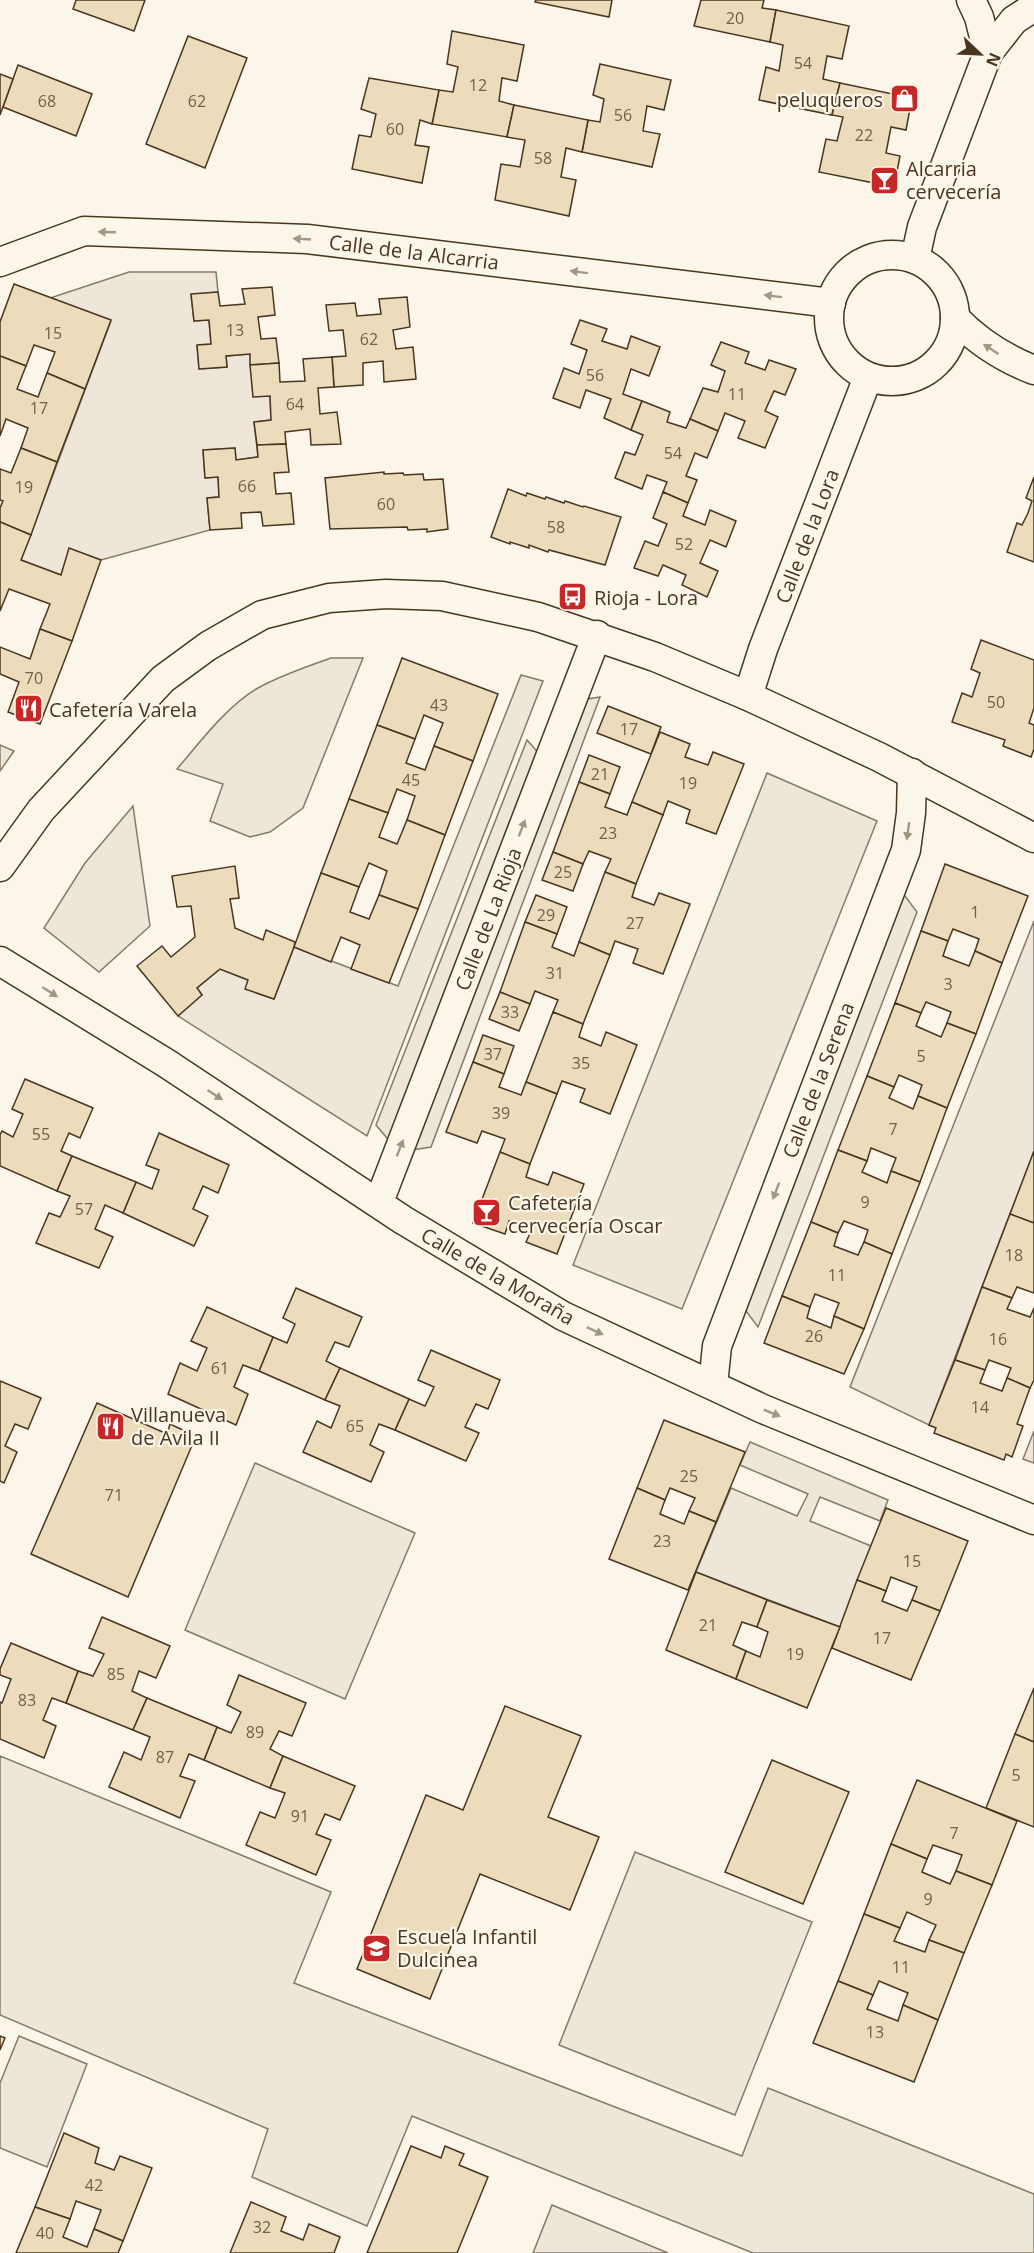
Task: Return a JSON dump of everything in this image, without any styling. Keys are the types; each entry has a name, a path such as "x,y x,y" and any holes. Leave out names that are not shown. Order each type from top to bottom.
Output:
{"street":[{"path":"971,0 979,17 988,53"},
{"path":"915,259 922,226 988,53 1014,20 1034,7"},
{"name":"Calle de la Alcarria","path":"0,262 84,231 307,239 831,303"},
{"path":"886,255 915,259 931,268 944,282 952,299 955,318 953,336 945,354 931,368 914,378 895,382 876,380 850,366 838,351 829,323 831,303 843,277 858,265 886,255"},
{"path":"955,318 988,348 1034,370"},
{"name":"Calle de la Lora","path":"748,696 868,377"},
{"path":"0,867 41,810 163,679 208,645 262,615 329,598 386,594 442,596 538,617 597,635 748,696 912,773 1034,838"},
{"name":"Calle de La Rioja","path":"379,1202 597,635"},
{"name":"Calle de la Serena","path":"713,1385 717,1346 906,850 911,813 912,773"},
{"name":"Calle de la Moraña","path":"0,961 166,1063 403,1220 563,1316 763,1410 1034,1520"}],"shaded area":[{"path":"129,272 216,272 218,292 191,295 194,321 209,320 211,344 197,346 199,369 227,367 226,356 250,354 253,396 270,396 271,420 254,422 258,457 236,460 235,448 203,450 205,478 218,477 219,497 207,498 210,530 101,560 70,549 61,575 21,560 111,321 50,298"},
{"path":"331,658 363,658 303,808 270,832 250,837 210,821 223,784 177,769 215,725 247,695 276,679"},
{"path":"521,675 543,681 367,1136 178,1016 202,995 197,988 220,969 248,980 246,989 274,999 294,947 398,986"},
{"path":"600,697 431,1147 405,1151 575,701"},
{"path":"527,740 542,757 392,1144 376,1125"},
{"path":"0,745 14,751 0,771"},
{"path":"767,773 877,821 682,1309 573,1265"},
{"path":"133,806 150,926 99,972 44,928 85,863"},
{"path":"899,888 917,912 758,1327 740,1303"},
{"path":"1034,921 1034,1151 929,1425 850,1387"},
{"path":"1034,1431 1034,1463 1023,1459"},
{"path":"750,1442 888,1500 880,1521 820,1497 810,1521 871,1546 840,1627 696,1572 731,1488 797,1516 808,1494 740,1465"},
{"path":"255,1463 415,1533 345,1699 185,1630"},
{"path":"0,1756 331,1892 294,1983 742,2156 768,2088 1034,2194 1034,2253 753,2253 412,2116 367,2226 252,2177 268,2129 0,2015"},
{"path":"635,1852 812,1922 735,2115 559,2045"},
{"path":"19,2036 87,2064 47,2167 0,2148 0,2083"},
{"path":"552,2205 668,2253 533,2253"}],"building":[{"path":"76,0 145,0 134,31 73,9"},
{"path":"536,0 612,0 609,17 535,2"},
{"path":"701,0 764,0 762,8 776,10 770,42 694,26"},
{"path":"776,10 849,26 842,59 827,56 823,79 840,83 832,115 759,100 766,67 779,71 783,45 770,42"},
{"path":"452,31 524,45 517,81 502,78 499,101 514,105 507,137 432,124 439,90 453,92 458,67 447,64"},
{"path":"188,36 247,58 205,168 146,144"},
{"path":"600,64 671,80 664,110 647,106 643,131 660,134 652,167 582,152 588,120 600,122 604,99 593,95"},
{"path":"18,65 92,94 76,136 3,107"},
{"path":"0,74 13,79 0,115"},
{"path":"369,78 439,90 432,124 420,120 415,145 429,147 422,183 352,169 359,135 371,137 376,114 361,109"},
{"path":"840,83 912,98 906,130 891,127 886,153 900,156 894,187 819,172 826,139 837,141 843,117 832,115"},
{"path":"514,105 588,120 582,152 566,148 561,177 576,180 569,216 495,200 501,164 520,167 525,140 507,137"},
{"path":"14,284 111,320 85,389 47,373 55,352 34,345 26,366 0,356 0,322"},
{"path":"272,287 275,315 258,317 261,339 276,338 279,363 250,365 250,354 226,356 227,367 199,369 197,345 211,344 209,320 194,321 191,294 218,292 220,306 245,304 242,289"},
{"path":"407,297 410,327 393,330 396,349 413,347 416,379 384,382 383,361 363,363 363,385 334,387 332,357 346,356 343,330 329,331 326,305 355,303 357,316 381,314 379,299"},
{"path":"580,320 607,329 602,341 627,349 631,336 660,347 649,376 631,369 623,394 642,401 631,430 604,418 611,399 586,390 580,408 553,398 564,368 579,374 587,350 571,344"},
{"path":"721,342 749,352 745,363 765,370 769,360 796,369 785,395 774,391 765,411 778,417 765,448 738,438 745,421 725,413 718,431 690,419 703,388 718,392 725,371 711,365"},
{"path":"0,356 26,366 17,389 38,397 47,373 85,389 57,462 21,448 28,428 6,419 0,436"},
{"path":"332,357 334,387 318,388 320,414 337,412 341,444 311,445 310,429 285,432 286,444 257,445 254,422 271,420 270,396 253,397 250,365 279,363 280,382 305,381 303,359"},
{"path":"642,401 670,412 667,422 686,428 690,419 718,431 707,458 695,453 686,476 697,480 688,503 663,492 667,482 647,475 642,489 615,478 625,452 635,455 643,435 631,430"},
{"path":"286,444 289,472 274,473 276,494 291,493 294,524 263,526 261,512 241,513 242,528 210,530 207,498 219,497 218,477 205,478 203,450 235,448 236,460 258,457 257,445"},
{"path":"21,448 57,462 31,535 0,522 0,508 3,501 0,500 0,469 11,473"},
{"path":"384,472 384,474 423,474 424,480 443,479 448,529 427,532 427,529 408,530 407,527 330,529 325,478"},
{"path":"1034,477 1034,562 1007,552 1017,523 1022,525 1028,513 1032,501 1026,498"},
{"path":"508,489 526,496 527,493 564,503 565,501 621,517 605,565 549,550 548,552 529,545 529,548 510,542 510,544 491,537"},
{"path":"663,492 688,503 683,516 705,525 710,510 736,521 726,547 710,540 700,563 718,571 707,597 682,585 686,575 663,565 658,576 634,568 645,541 658,546 667,524 653,518"},
{"path":"0,522 31,535 21,560 61,575 69,548 101,560 72,641 40,629 50,604 9,589 0,611"},
{"path":"40,629 72,641 40,724 8,712 19,682 0,674 0,647 30,659"},
{"path":"981,640 1034,660 1034,708 1029,723 1034,725 1034,749 1031,757 1003,746 1005,740 952,722 962,693 972,697 980,673 971,669"},
{"path":"402,658 498,694 473,761 434,746 443,723 424,715 415,739 377,725"},
{"path":"608,706 661,727 651,754 597,733"},
{"path":"377,725 415,739 406,763 425,770 434,746 473,761 445,835 407,820 415,796 397,789 388,813 349,799"},
{"path":"660,732 690,744 685,757 708,765 713,752 744,764 716,834 686,823 690,810 668,801 663,815 632,802"},
{"path":"589,755 620,767 610,794 579,782"},
{"path":"579,782 610,794 605,807 627,815 632,802 663,815 636,884 605,872 611,859 589,851 583,864 553,852"},
{"path":"349,799 388,813 379,837 397,844 407,820 445,835 418,909 379,895 387,871 369,863 359,887 321,873"},
{"path":"553,852 583,864 573,891 542,880"},
{"path":"945,864 1028,896 1002,963 975,951 979,939 953,929 948,941 921,931"},
{"path":"235,866 239,898 230,899 235,928 263,940 266,930 295,942 294,947 274,999 245,989 248,980 220,969 197,988 202,995 178,1016 137,966 162,946 171,957 195,937 191,906 177,907 172,876"},
{"path":"605,872 636,884 632,897 654,905 659,893 690,904 663,974 633,963 638,949 615,941 610,955 579,942"},
{"path":"321,873 359,887 350,912 369,919 379,895 418,909 389,983 351,969 360,945 341,937 331,962 294,947"},
{"path":"536,895 567,907 557,934 525,922"},
{"path":"525,922 557,934 552,947 574,956 579,942 610,955 583,1024 553,1012 558,1000 535,991 530,1004 500,992"},
{"path":"921,931 948,941 943,956 969,966 975,951 1002,963 976,1034 947,1023 951,1012 926,1002 921,1013 895,1003"},
{"path":"500,992 530,1004 519,1031 489,1019"},
{"path":"895,1003 921,1013 916,1026 941,1037 947,1023 976,1034 947,1108 918,1096 922,1085 899,1075 894,1087 867,1076"},
{"path":"553,1012 583,1024 579,1037 601,1046 606,1032 637,1045 610,1114 580,1102 585,1089 562,1081 557,1094 526,1082"},
{"path":"483,1035 514,1046 504,1074 473,1062"},
{"path":"473,1062 504,1074 499,1087 521,1095 526,1082 557,1094 530,1164 500,1152 505,1139 482,1131 477,1143 446,1132"},
{"path":"867,1076 894,1087 889,1098 913,1109 918,1096 947,1108 920,1182 891,1171 896,1158 871,1148 867,1161 838,1150"},
{"path":"25,1079 93,1108 80,1138 69,1133 61,1151 72,1156 57,1191 0,1166 0,1135 2,1131 13,1137 23,1114 12,1109"},
{"path":"159,1133 229,1165 218,1193 203,1186 193,1209 208,1216 194,1246 123,1213 136,1182 152,1189 159,1170 146,1165"},
{"path":"838,1150 867,1161 862,1172 887,1183 891,1171 920,1182 892,1254 864,1242 868,1230 844,1221 838,1233 811,1222"},
{"path":"1034,1151 1034,1223 1010,1214"},
{"path":"500,1152 530,1164 526,1177 548,1185 553,1172 584,1184 557,1254 526,1242 532,1229 509,1221 505,1234 473,1223"},
{"path":"72,1156 136,1182 123,1213 105,1205 95,1229 113,1237 99,1268 36,1243 49,1213 60,1217 70,1196 57,1191"},
{"path":"1010,1214 1034,1223 1034,1293 1017,1287 1012,1298 982,1287"},
{"path":"811,1222 838,1233 834,1246 858,1255 864,1242 892,1254 864,1329 834,1316 839,1303 815,1294 810,1307 782,1296"},
{"path":"982,1287 1012,1298 1007,1309 1030,1317 1034,1308 1034,1380 1030,1388 1007,1378 1011,1368 989,1360 985,1370 955,1360"},
{"path":"296,1288 362,1317 349,1347 335,1342 326,1361 340,1368 325,1400 259,1371 273,1337 287,1343 295,1324 283,1318"},
{"path":"782,1296 810,1307 807,1318 831,1328 834,1316 864,1329 844,1374 764,1343"},
{"path":"207,1307 273,1337 259,1371 243,1365 234,1387 248,1394 236,1425 168,1394 180,1363 197,1371 207,1348 191,1341"},
{"path":"431,1350 500,1380 488,1409 476,1404 465,1427 479,1433 466,1461 395,1430 409,1399 425,1406 434,1387 418,1380"},
{"path":"955,1360 985,1370 980,1383 1002,1391 1007,1378 1030,1388 1017,1424 1023,1426 1012,1457 1006,1454 1004,1460 934,1433 936,1428 929,1425"},
{"path":"340,1368 409,1399 395,1430 379,1424 370,1445 384,1452 371,1482 303,1452 317,1421 331,1428 340,1406 325,1400"},
{"path":"0,1381 41,1398 28,1429 15,1424 5,1446 17,1452 4,1483 0,1481"},
{"path":"97,1403 167,1434 170,1424 196,1436 128,1597 31,1554"},
{"path":"664,1420 745,1452 716,1522 689,1511 695,1498 670,1488 665,1500 637,1488"},
{"path":"637,1488 665,1500 660,1514 684,1524 689,1511 716,1522 688,1590 609,1559"},
{"path":"886,1508 968,1541 940,1611 912,1600 917,1587 891,1577 886,1591 857,1580"},
{"path":"696,1572 767,1600 757,1627 742,1622 733,1645 746,1651 736,1679 666,1650"},
{"path":"857,1580 886,1591 882,1601 907,1611 912,1600 940,1611 911,1680 832,1648"},
{"path":"767,1600 840,1627 807,1708 736,1679 746,1651 760,1657 768,1632 757,1627"},
{"path":"102,1617 170,1646 156,1678 139,1671 132,1691 147,1698 133,1730 66,1703 78,1671 93,1676 104,1654 89,1648"},
{"path":"11,1643 78,1671 66,1703 52,1698 43,1720 56,1726 44,1758 0,1739 0,1702 2,1703 11,1679 0,1675 0,1669"},
{"path":"239,1675 306,1703 292,1736 279,1731 270,1749 283,1756 270,1788 204,1760 217,1727 231,1733 241,1712 227,1705"},
{"path":"1034,1688 1034,1742 1015,1734"},
{"path":"147,1698 217,1727 204,1760 189,1754 180,1776 195,1781 180,1818 109,1787 124,1752 141,1760 150,1737 133,1730"},
{"path":"505,1706 581,1736 548,1817 599,1837 570,1910 480,1874 430,1999 357,1969 426,1795 463,1810"},
{"path":"1015,1734 1034,1742 1034,1827 986,1808"},
{"path":"283,1756 355,1786 340,1820 325,1814 316,1834 331,1840 316,1875 246,1845 260,1812 275,1818 285,1793 270,1788"},
{"path":"772,1760 849,1792 803,1904 725,1872"},
{"path":"917,1780 1017,1821 992,1885 956,1871 962,1855 933,1845 927,1859 891,1844"},
{"path":"891,1844 927,1859 922,1872 950,1884 956,1871 992,1885 964,1953 929,1940 936,1925 907,1912 900,1928 864,1914"},
{"path":"864,1914 900,1928 894,1941 925,1952 929,1940 964,1953 938,2020 903,2005 908,1993 879,1981 873,1995 838,1981"},
{"path":"838,1981 873,1995 867,2009 898,2021 903,2005 938,2020 914,2082 813,2043"},
{"path":"0,2036 5,2038 0,2050"},
{"path":"64,2133 99,2148 95,2163 114,2170 120,2156 152,2168 123,2241 94,2229 101,2210 76,2201 70,2219 35,2207"},
{"path":"411,2146 441,2158 445,2146 464,2154 459,2165 488,2177 457,2253 367,2253"},
{"path":"251,2202 286,2217 281,2231 303,2240 309,2224 340,2237 334,2253 230,2253"},
{"path":"35,2207 70,2219 63,2237 87,2247 94,2229 123,2241 118,2253 16,2253"}],"place":[{"name":"peluqueros","path":"904,99"},
{"name":"Alcarria cervecería","path":"885,180"},
{"name":"Rioja - Lora","path":"573,597"},
{"name":"Cafetería Varela","path":"28,709"},
{"name":"Cafetería cervecería Oscar","path":"487,1213"},
{"name":"Villanueva de Avila II","path":"110,1426"},
{"name":"Escuela Infantil Dulcinea","path":"376,1948"}]}
